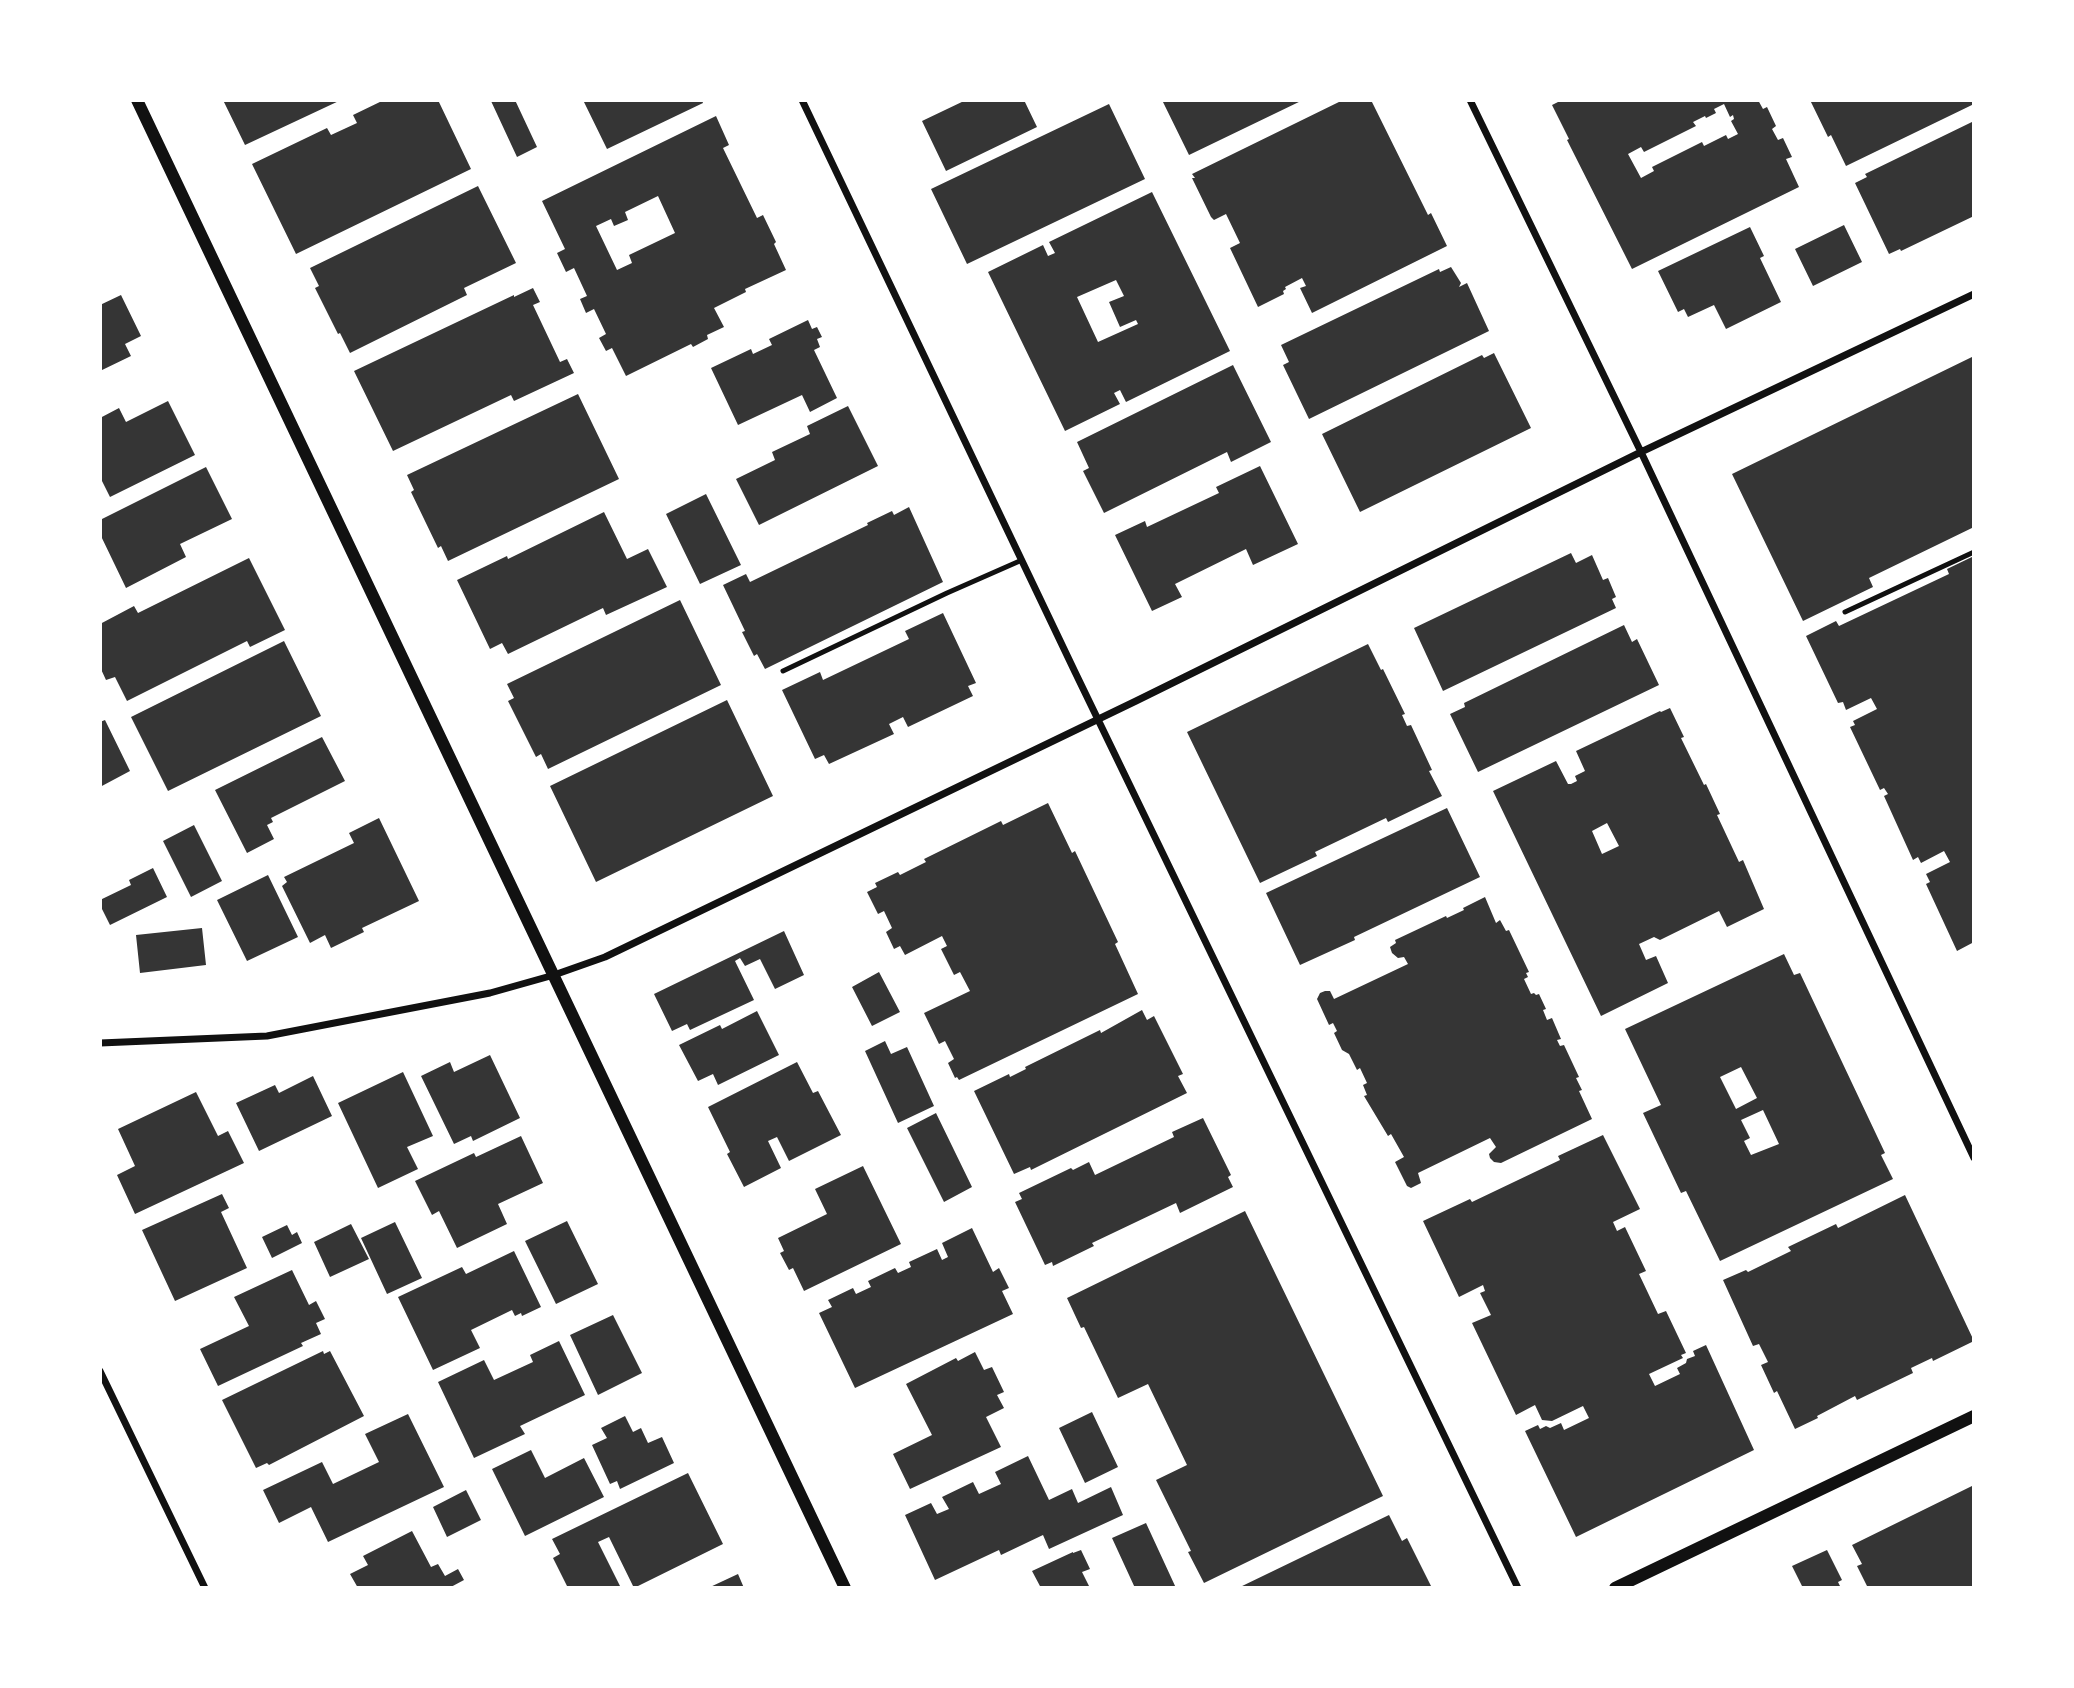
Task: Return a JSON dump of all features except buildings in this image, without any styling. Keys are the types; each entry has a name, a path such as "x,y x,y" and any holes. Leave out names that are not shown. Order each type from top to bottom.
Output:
{"street":[{"path":"137,100 845,1588"},
{"path":"802,100 1518,1588"},
{"path":"1470,100 1641,452 1974,1158"},
{"path":"100,1043 267,1036 490,993 605,957 1641,452 1974,294"},
{"path":"100,1371 205,1588"},
{"path":"1615,1588 1974,1416"}],"lane":[{"path":"1844,612 1974,552"},
{"path":"783,671 1022,560"}]}
